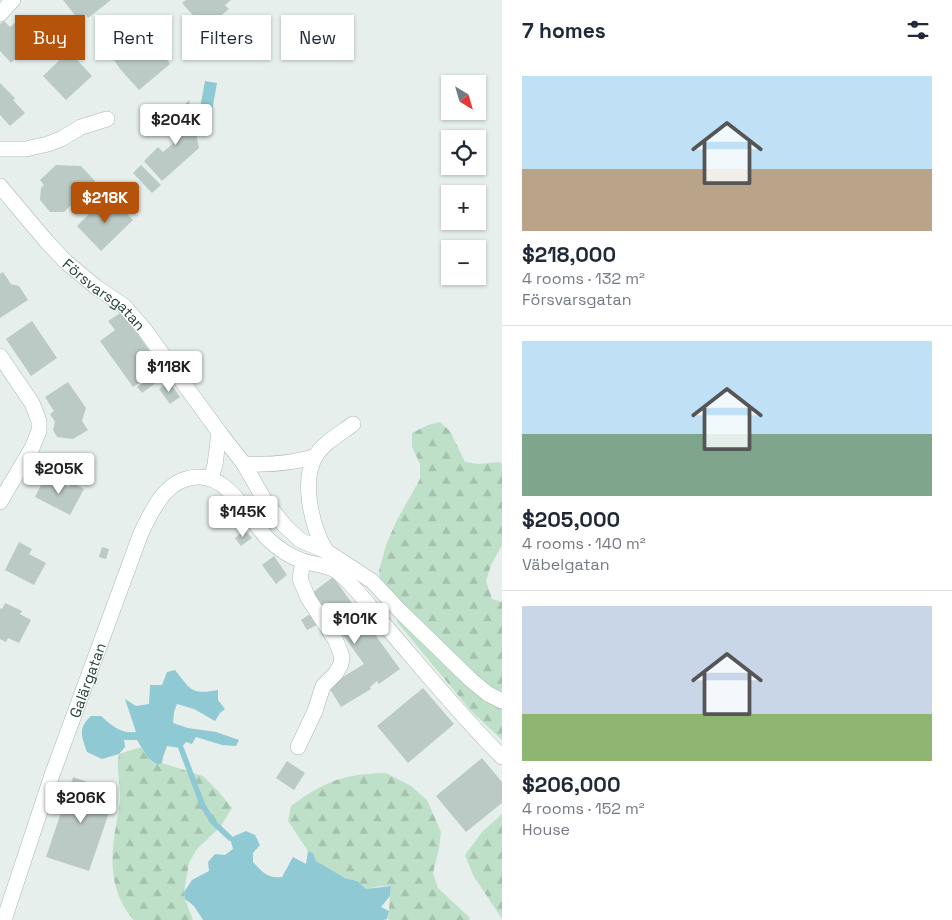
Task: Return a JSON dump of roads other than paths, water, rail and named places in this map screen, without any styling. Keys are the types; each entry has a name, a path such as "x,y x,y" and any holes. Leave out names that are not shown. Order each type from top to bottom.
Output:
{"street":[{"path":"0,14 13,0"},
{"path":"0,149 26,149 42,146 60,139 82,126 107,119"},
{"name":"Försvarsgatan","path":"0,186 66,262 96,287 124,306 144,329 219,432"},
{"path":"0,356 32,403 39,421 39,431 32,448 0,502"},
{"path":"326,551 314,522 310,505 309,486 311,469 316,456 329,442 353,424"},
{"path":"219,432 244,464 265,501 284,526 300,540 326,551 372,581 471,680 488,694 502,700"},
{"path":"219,432 216,465 211,478 238,500 269,540 303,561 338,571 502,757"},
{"path":"244,464 272,465 298,462 316,456"},
{"name":"Galärgatan","path":"4,920 52,775 141,533 161,496 171,487 196,477 211,478"},
{"path":"298,747 315,711 323,686 336,673 341,664 342,657 336,641 308,598 300,579 303,561"}],"water":[{"path":"205,81 217,83 212,111 200,108"},
{"path":"175,670 192,689 202,692 218,690 218,700 225,709 215,721 194,709 177,704 173,723 188,728 216,732 239,740 236,746 222,745 196,737 192,744 186,742 181,748 167,746 162,763 157,765 148,758 137,740 124,740 125,747 119,754 102,759 87,752 82,737 82,729 91,716 101,716 113,726 126,732 136,732 125,699 136,706 149,704 150,685 162,685 167,672"},
{"path":"246,831 255,835 260,845 253,853 253,862 262,872 269,876 282,877 293,857 306,864 308,851 313,853 316,861 345,878 357,881 366,889 391,886 390,896 381,907 389,911 387,919 203,920 194,906 185,899 184,892 192,880 209,871 208,862 215,854 225,855 233,849 230,838"}],"waterway":[{"path":"181,748 203,806 213,822 230,838"}]}
